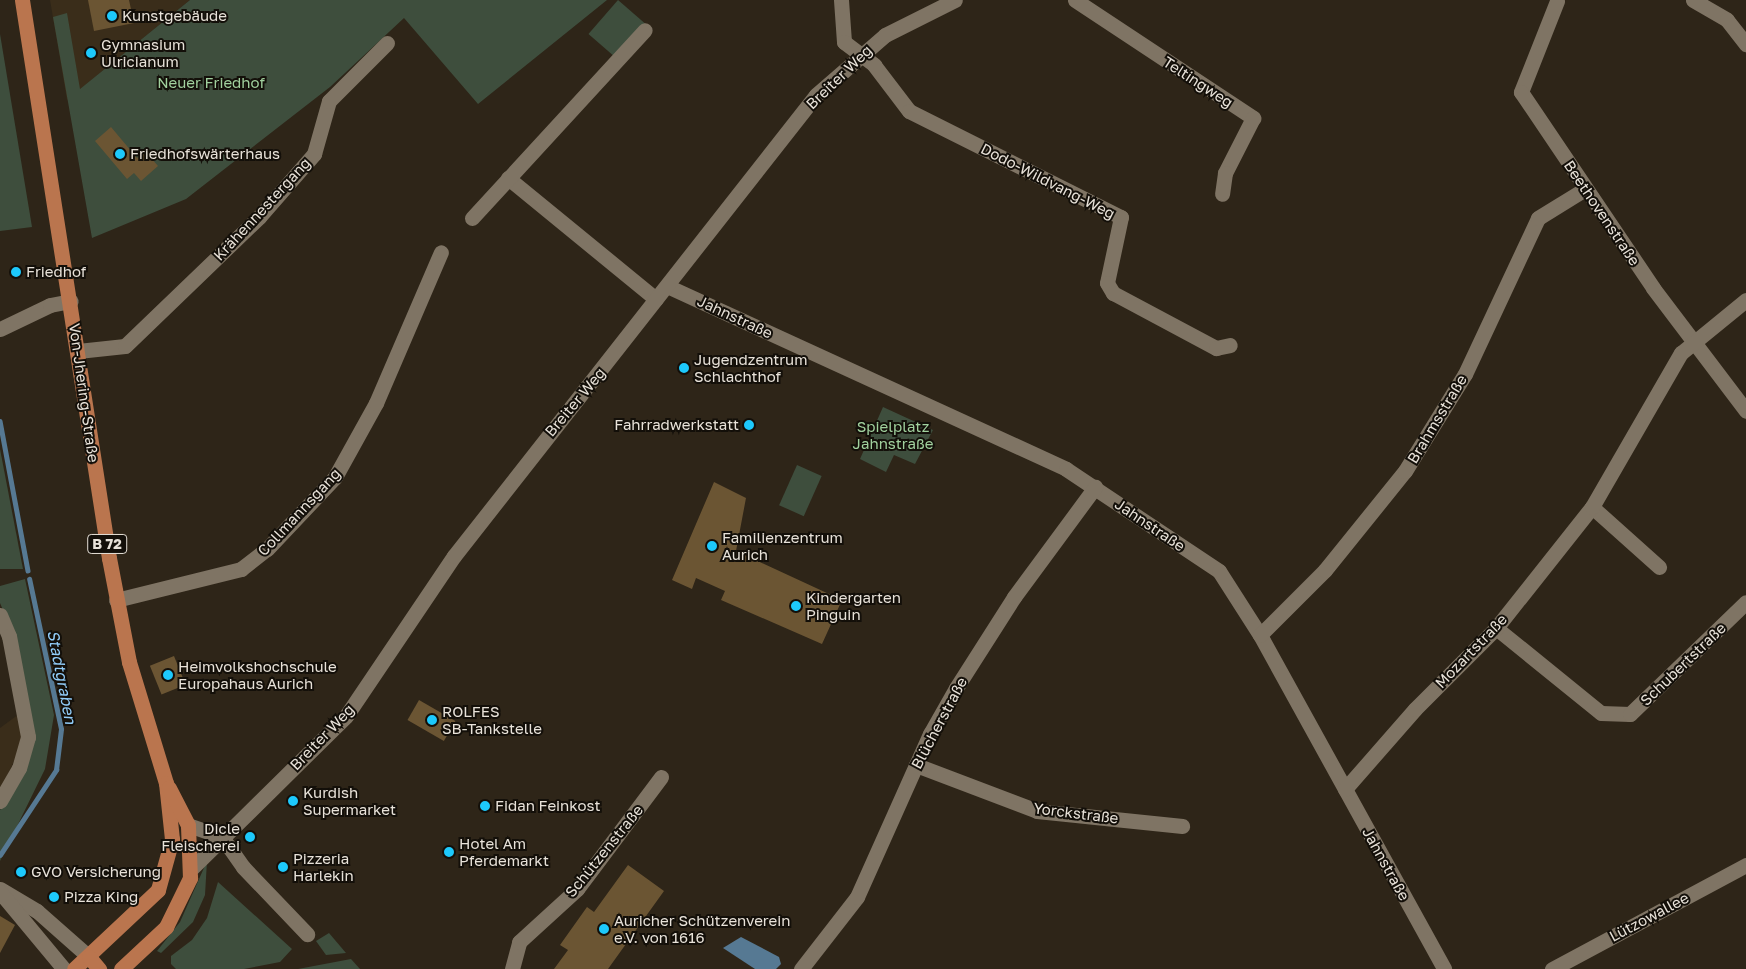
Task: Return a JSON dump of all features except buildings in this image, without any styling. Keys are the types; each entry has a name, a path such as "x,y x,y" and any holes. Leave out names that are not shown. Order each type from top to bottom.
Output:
{"main road":[{"name":"Von-Jhering-Straße","path":"22,0 71,301 116,600 138,696 166,782 188,825 192,868 181,903 166,927 121,969"},
{"name":"Von-Jhering-Straße","path":"89,957 158,890 172,840 166,782"},
{"name":"B 72","path":"74,969 89,957"},
{"path":"89,957 99,969"}],"street":[{"path":"841,0 844,42 859,54"},
{"name":"Breiter Weg","path":"192,868 222,836 346,716 454,556 816,95 859,54 885,35 956,0"},
{"name":"Teltingweg","path":"1075,0 1253,118 1226,173 1222,194"},
{"path":"1693,0 1727,20 1746,44"},
{"name":"Beethovenstraße","path":"1557,1 1521,92 1585,189 1746,411"},
{"path":"472,218 645,30"},
{"name":"Krähennestergang","path":"78,351 125,346 259,218 314,154 330,101 386,43"},
{"name":"Dodo-Wildvang-Weg","path":"859,54 874,65 909,111 1121,217 1107,283 1113,294 1216,348 1230,345"},
{"path":"508,178 656,299"},
{"name":"Brahmsstraße","path":"1260,635 1325,570 1405,471 1464,374 1538,218 1585,189"},
{"name":"Collmannsgang","path":"116,600 240,569 267,549 335,477 376,403 442,252"},
{"name":"Jahnstraße","path":"667,286 1025,448 1095,487 1219,571 1260,635 1444,969"},
{"name":"Mozartstraße","path":"1345,789 1415,708 1496,628 1592,507 1681,353 1746,300"},
{"path":"0,329 50,305 71,301"},
{"name":"Blücherstraße","path":"806,968 857,896 916,765 956,688 1014,597 1095,487"},
{"path":"1592,507 1660,567"},
{"name":"Schubertstraße","path":"1496,628 1601,713 1630,714 1746,602"},
{"path":"0,615 11,644 28,737 19,768 0,801"},
{"name":"Yorckstraße","path":"916,765 1037,811 1182,826"},
{"name":"Schützenstraße","path":"512,969 519,942 577,888 661,777"},
{"path":"188,825 222,836 243,867 307,934"},
{"name":"Lützowallee","path":"1552,969 1746,865"},
{"path":"0,890 37,911 89,957"},
{"path":"0,890 64,969"}],"shaded area":[{"name":"Gymnasium Ulricianum","path":"50,0 190,0 67,100"},
{"path":"19,714 23,741 0,792 0,728"}],"green space":[{"name":"Neuer Friedhof","path":"190,0 607,0 478,104 404,18 330,87 186,199 92,238 53,17 67,13 80,89"},
{"path":"618,0 646,24 616,58 588,34"},
{"path":"0,34 32,227 0,231"},
{"name":"Spielplatz Jahnstraße","path":"883,407 933,430 915,464 894,455 886,472 860,459"},
{"path":"0,449 23,569 0,569"},
{"path":"797,465 822,476 804,516 779,505"},
{"path":"25,579 54,715 45,769 0,861 0,810 28,763 19,648 0,603 0,586"},
{"path":"207,861 205,895 193,922 161,953 157,951 180,922"},
{"path":"218,882 292,949 280,962 244,969 176,969 171,964 171,956 192,940 207,918"},
{"path":"329,933 346,953 326,955 316,941"},
{"path":"351,959 360,969 298,969"}],"water":[{"path":"741,937 779,957 781,964 776,969 755,969 723,948"}],"waterway":[{"name":"Stadtgraben","path":"0,421 28,570"},
{"name":"Stadtgraben","path":"0,855 56,770 61,729 29,579"}],"place":[{"name":"Kunstgebäude","path":"112,16"},
{"name":"Gymnasium Ulricianum","path":"91,53"},
{"name":"Friedhofswärterhaus","path":"120,154"},
{"name":"Friedhof","path":"16,272"},
{"name":"Jugendzentrum Schlachthof","path":"684,368"},
{"name":"Fahrradwerkstatt","path":"749,425"},
{"name":"Familienzentrum Aurich","path":"712,546"},
{"name":"Kindergarten Pinguin","path":"796,606"},
{"name":"Heimvolkshochschule Europahaus Aurich","path":"168,675"},
{"name":"ROLFES SB-Tankstelle","path":"432,720"},
{"name":"Kurdish Supermarket","path":"293,801"},
{"name":"Fidan Feinkost","path":"485,806"},
{"name":"Dicle Fleischerei","path":"250,837"},
{"name":"Hotel Am Pferdemarkt","path":"449,852"},
{"name":"Pizzeria Harlekin","path":"283,867"},
{"name":"GVO Versicherung","path":"21,872"},
{"name":"Pizza King","path":"54,897"},
{"name":"Auricher Schützenverein e.V. von 1616","path":"604,929"}]}
